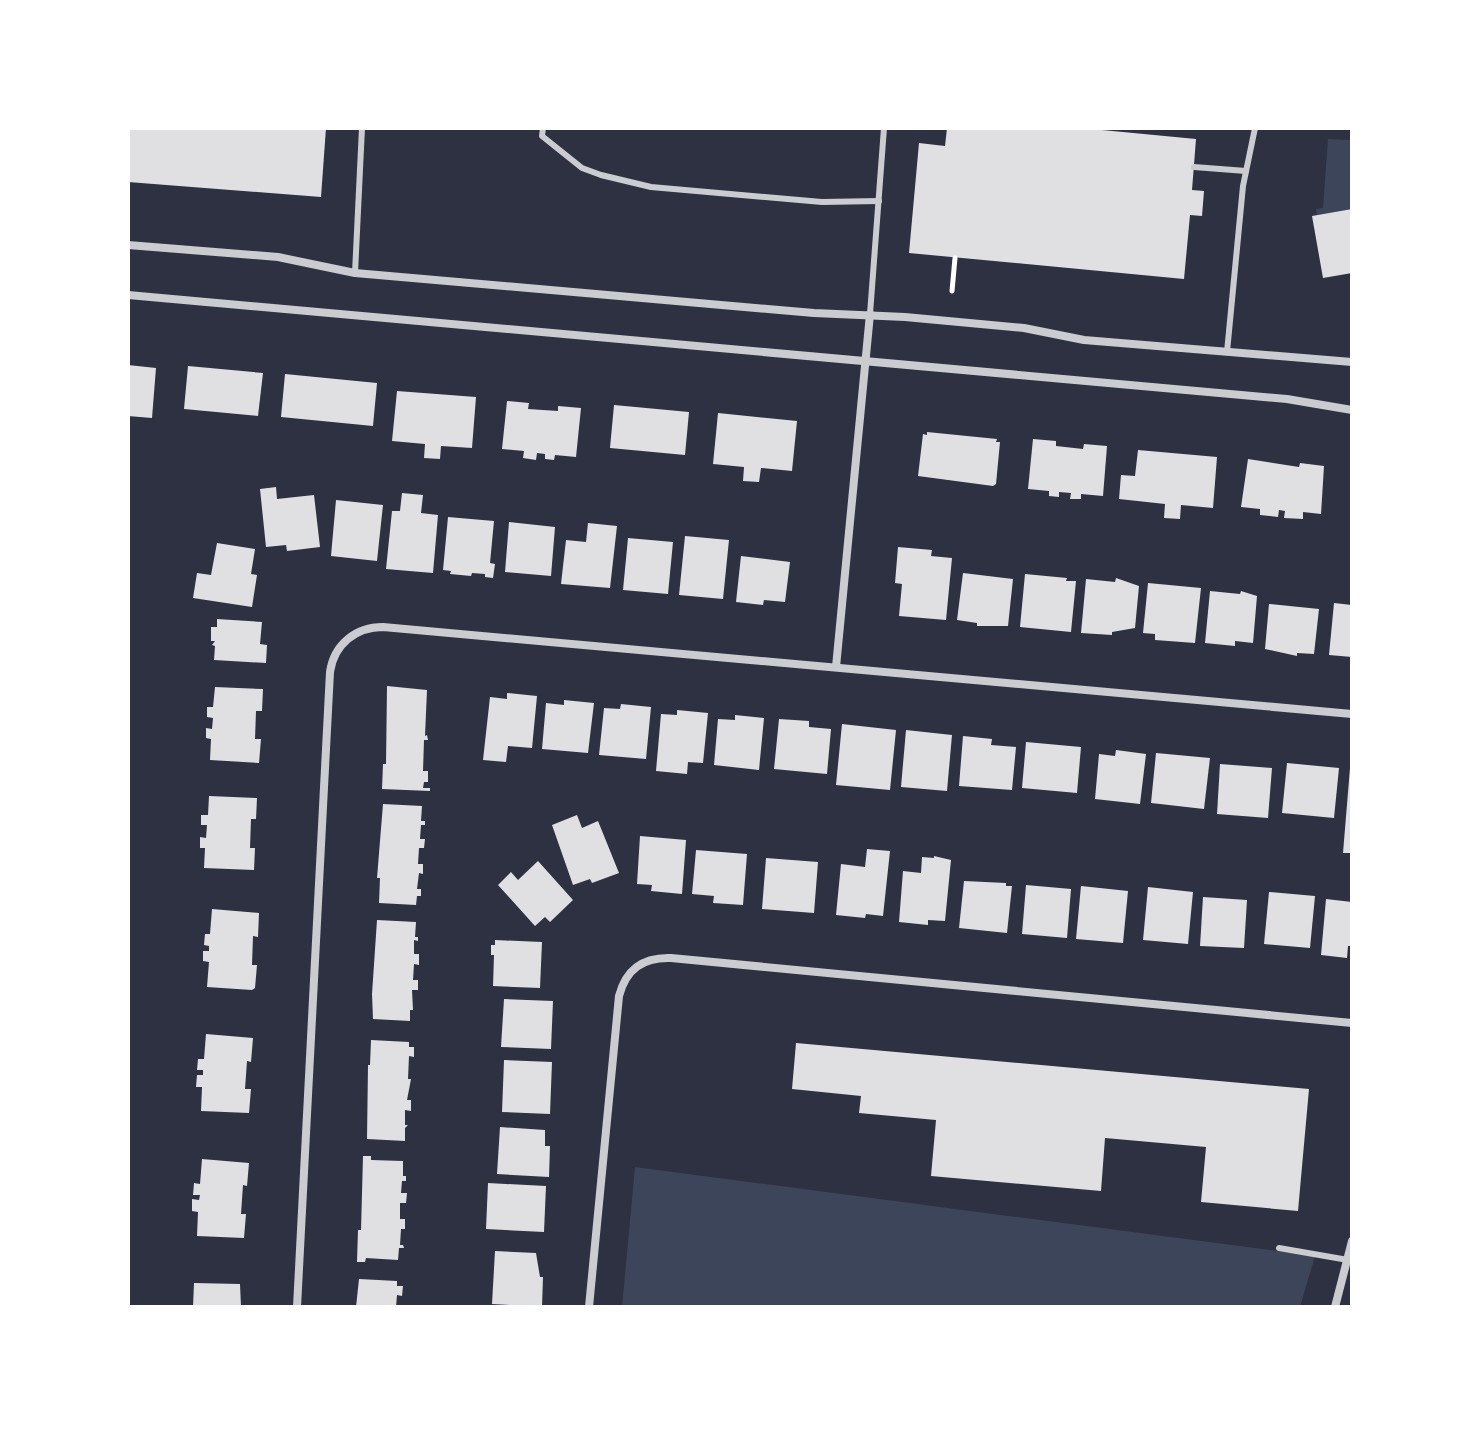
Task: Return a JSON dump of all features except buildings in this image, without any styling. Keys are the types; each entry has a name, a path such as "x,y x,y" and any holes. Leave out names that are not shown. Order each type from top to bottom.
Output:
{"street":[{"path":"128,245 278,257 355,273 814,313 870,314 1024,328 1084,340 1352,362"},
{"path":"128,295 1287,399 1352,410"},
{"path":"836,667 870,314"},
{"path":"297,1307 330,672 334,657 344,642 358,632 383,627 1352,714"},
{"path":"589,1307 619,996 629,973 648,960 671,958 1352,1023"},
{"path":"1335,1307 1352,1241"}],"lane":[{"path":"355,273 362,128"},
{"path":"543,128 542,136 582,168 624,182 716,194 822,202 879,201"},
{"path":"870,314 884,128"},
{"path":"1227,352 1243,186 1255,128"},
{"path":"1194,167 1246,171"},
{"path":"1279,1248 1348,1260"}],"path":[{"path":"952,291 955,258"}],"shaded area":[{"path":"1352,129 1352,209 1317,215 1316,209 1323,208 1328,139 1351,140"},
{"path":"635,1167 1315,1256 1300,1307 622,1307"}]}
